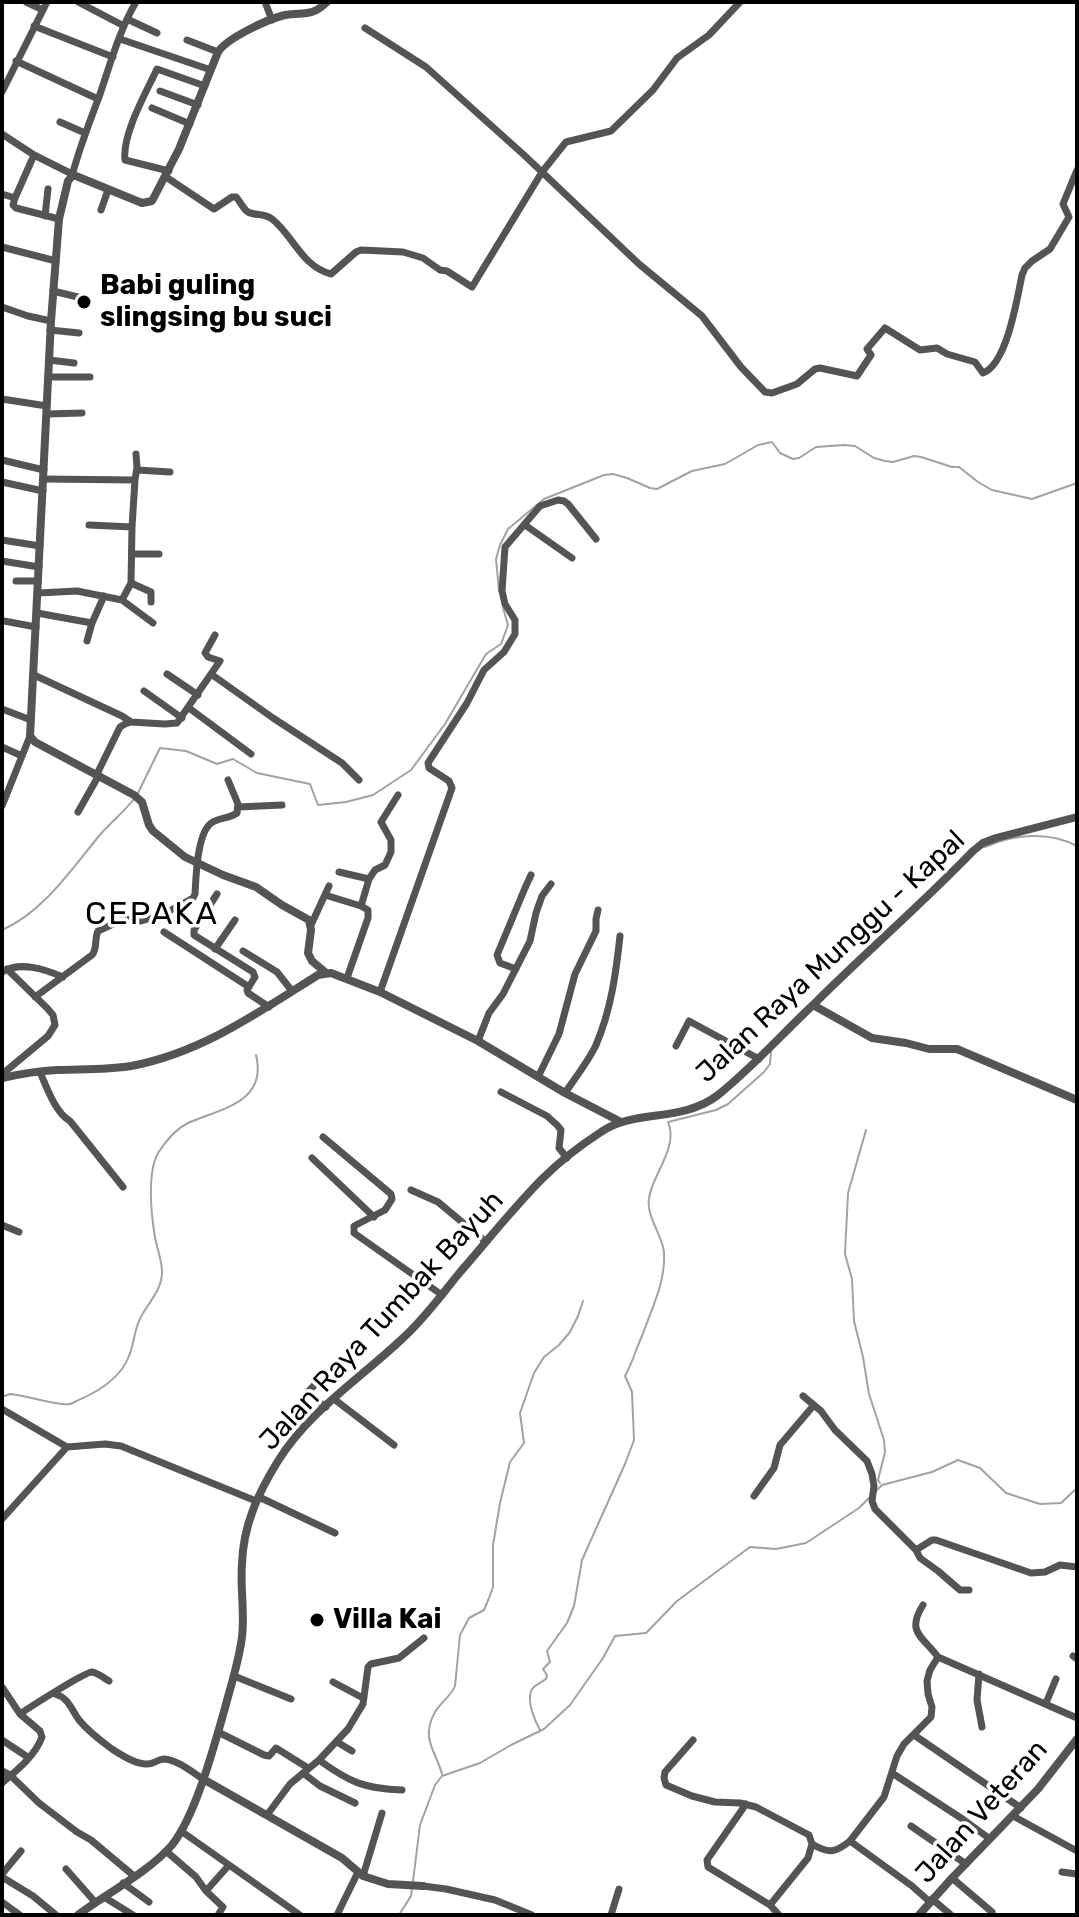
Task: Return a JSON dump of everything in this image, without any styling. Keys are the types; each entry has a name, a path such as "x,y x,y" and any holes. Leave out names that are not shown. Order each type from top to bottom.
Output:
{"street":[{"path":"2,92 45,6 26,2"},
{"path":"78,2 157,33"},
{"path":"2,806 30,736 50,326 59,219 85,133 136,2"},
{"path":"265,2 272,20"},
{"path":"2,134 72,175 148,203 155,197 167,174 218,52 227,42 272,20 286,15 313,13 327,2"},
{"path":"205,86 158,69 130,130 125,160 167,174 214,209 236,197 248,212 269,216 305,259 326,273 331,274 361,250 403,252 423,258 472,287 542,172 567,140 600,135 614,128 653,90 677,58 709,35 740,2"},
{"path":"34,26 113,57"},
{"path":"365,28 426,67 639,264 702,316 741,367 765,392 772,393 797,384 815,369 857,376 871,355 867,349 885,328 920,350 937,348 975,362 983,373 991,369 1010,331 1025,268 1050,249 1069,217 1063,204 1077,170"},
{"path":"120,39 211,70"},
{"path":"187,40 218,52"},
{"path":"16,61 98,99"},
{"path":"160,91 198,105"},
{"path":"152,108 190,124"},
{"path":"60,122 85,133"},
{"path":"34,155 14,207 59,219"},
{"path":"45,216 48,189"},
{"path":"101,210 108,190"},
{"path":"2,194 15,198"},
{"path":"2,247 56,261"},
{"path":"53,291 86,299"},
{"path":"2,307 50,326 79,333"},
{"path":"49,360 74,363"},
{"path":"48,377 90,377"},
{"path":"2,399 47,410 82,413"},
{"path":"122,600 131,583 136,454"},
{"path":"2,460 44,475 135,480"},
{"path":"137,470 170,472"},
{"path":"2,482 43,491"},
{"path":"380,992 452,788 449,781 429,768 428,763 460,715 484,670 504,652 515,634 515,620 503,598 507,544 540,506 561,500 568,504 596,539"},
{"path":"89,525 132,527"},
{"path":"525,525 572,558"},
{"path":"2,540 40,546"},
{"path":"132,554 159,554"},
{"path":"2,561 39,567"},
{"path":"16,581 38,581"},
{"path":"131,583 151,592 151,602"},
{"path":"38,593 77,591 122,600 153,623"},
{"path":"87,641 104,596"},
{"path":"37,613 92,623"},
{"path":"4,621 36,627"},
{"path":"78,812 120,727 131,722 171,724 182,718 220,661 205,653 215,635"},
{"path":"167,674 198,695"},
{"path":"211,674 342,763 359,780"},
{"path":"34,675 131,722"},
{"path":"144,691 182,718"},
{"path":"189,708 251,754"},
{"path":"2,709 31,720"},
{"path":"30,736 35,742 134,795 142,802 153,831 185,857 261,889 306,918 311,925"},
{"path":"2,747 22,756"},
{"path":"2,771 13,778"},
{"path":"35,997 92,955 98,931 124,919 141,921 162,915 193,898 200,845 209,825 236,815 238,807 228,780"},
{"path":"361,906 369,879 389,859 392,843 381,822 398,795"},
{"path":"238,807 282,805"},
{"name":"Jalan Raya Munggu - Kapal","path":"621,1122 674,1113 705,1104 717,1096 983,843 1077,817"},
{"path":"339,872 369,879"},
{"path":"516,969 500,963 497,955 531,875"},
{"path":"478,1041 489,1013 503,994 530,941 542,896 551,884"},
{"path":"329,886 311,925 308,953 325,972 380,992 478,1041 621,1122"},
{"path":"217,894 193,933 253,972 255,977 248,993 269,1007"},
{"path":"325,895 367,908 368,915 347,978"},
{"path":"538,1077 559,1034 575,974 596,931 598,910"},
{"path":"215,949 235,920"},
{"path":"164,932 249,987"},
{"path":"565,1093 597,1041 611,1002 620,936"},
{"path":"243,951 277,972 292,991"},
{"path":"4,970 21,965 63,977"},
{"path":"3,1073 48,1036 55,1025 53,1015 4,970"},
{"path":"3,1073 129,1066 158,1060 236,1027 325,972"},
{"path":"813,1005 872,1038 929,1049 957,1049 1077,1100"},
{"path":"676,1046 689,1021 759,1059"},
{"path":"40,1072 65,1118 123,1187"},
{"path":"501,1092 552,1119 561,1130 559,1148 567,1158"},
{"path":"602,1112 605,1120 603,1129"},
{"name":"Jalan Raya Tumbak Bayuh","path":"78,1915 166,1851 181,1831 203,1779 218,1732 243,1636 243,1548 248,1525 279,1460 296,1437 334,1399 404,1338 545,1176 603,1129 621,1122"},
{"path":"323,1137 391,1194 392,1199 385,1210 354,1226 354,1233 442,1295"},
{"path":"312,1158 374,1217"},
{"path":"411,1190 438,1202 486,1242"},
{"path":"2,1225 19,1232"},
{"path":"325,1374 307,1393 326,1407"},
{"path":"803,1396 867,1461 874,1486 872,1501 875,1509 916,1550 920,1558 958,1592 969,1590"},
{"path":"334,1399 394,1445"},
{"path":"754,1496 774,1468 780,1445 814,1405"},
{"path":"2,1409 67,1447 121,1446 258,1499 335,1533"},
{"path":"2,1519 67,1447"},
{"path":"2,1502 12,1508"},
{"path":"916,1550 936,1540 1031,1573 1045,1572 1060,1565 1077,1567"},
{"path":"923,1605 915,1620 917,1631 938,1657 1077,1718"},
{"path":"267,1815 290,1784 319,1760 348,1729 363,1704 368,1667 399,1658 424,1638"},
{"path":"812,1844 824,1851 840,1849 850,1841 884,1797 904,1744 931,1717 927,1681 938,1657"},
{"path":"20,1714 84,1674 96,1673 109,1681"},
{"path":"979,1674 977,1700 982,1727"},
{"path":"234,1676 291,1699"},
{"path":"1046,1703 1056,1679"},
{"path":"333,1682 363,1698"},
{"path":"2,1687 20,1714 42,1734 29,1758 2,1783"},
{"path":"55,1694 66,1699 89,1730 122,1755 143,1764 166,1759 185,1767 342,1858 361,1874 382,1883 423,1886 495,1900 532,1915"},
{"path":"218,1732 264,1755 269,1756 276,1748 320,1786 355,1803"},
{"path":"914,1735 1021,1808"},
{"name":"Jalan Veteran","path":"919,1915 1021,1808 1077,1739"},
{"path":"2,1740 29,1758"},
{"path":"693,1740 665,1772 666,1785 715,1802 756,1807 809,1835 812,1844 808,1858 770,1905"},
{"path":"337,1742 352,1751"},
{"path":"319,1760 341,1776 366,1786 378,1790 402,1790"},
{"path":"2,1771 134,1876"},
{"path":"892,1773 990,1839"},
{"path":"746,1804 707,1864 770,1905 779,1915"},
{"path":"337,1915 361,1874 382,1813"},
{"path":"1013,1816 1077,1851"},
{"path":"911,1826 966,1864"},
{"path":"181,1831 300,1915"},
{"path":"850,1841 951,1915"},
{"path":"21,1851 2,1876 56,1915"},
{"path":"166,1851 196,1877 223,1907 218,1915"},
{"path":"206,1891 229,1865"},
{"path":"66,1869 95,1902"},
{"path":"1062,1872 1077,1874"},
{"path":"952,1878 992,1912"},
{"path":"123,1883 149,1902"},
{"path":"611,1915 619,1889"},
{"path":"104,1897 133,1915"},
{"path":"2,1902 20,1915"}],"waterway":[{"path":"499,591 496,559 500,545 508,529 544,499 613,474 657,489 692,471 725,464 758,445 772,442 780,453 793,459 816,447 844,445 855,446 885,461 921,457 959,467 992,490 1032,499 1077,483"},
{"path":"137,795 160,748 186,751 217,764 233,759 257,773 310,784 318,805 373,795 411,770 445,724 486,654 501,644 508,625 503,608"},
{"path":"2,930 43,901 133,800"},
{"path":"985,847 1008,839 1031,836 1055,838 1077,846"},
{"path":"540,1730 531,1706 531,1691 546,1679 543,1669 550,1662 547,1651 567,1623 574,1606 582,1560 634,1440 632,1392 625,1376 654,1305 663,1273 663,1245 652,1219 649,1198 668,1151 668,1122 728,1104 764,1072 770,1064 771,1052"},
{"path":"2,1397 10,1394 70,1404 103,1387 121,1370 131,1352 139,1321 157,1292 161,1279 151,1194 152,1171 158,1153 171,1136 188,1123 226,1108 248,1094 255,1084 258,1071 256,1055"},
{"path":"866,1130 848,1193 845,1254 852,1279 854,1321 869,1394 884,1440 880,1483"},
{"path":"442,1774 429,1730 435,1712 455,1686 460,1635 469,1618 484,1610 493,1587 493,1545 500,1503 510,1462 524,1443 520,1413 534,1373 544,1357 570,1332 583,1301"},
{"path":"876,1491 882,1485 932,1472 958,1460 980,1468 1006,1493 1040,1504 1061,1503 1077,1488"},
{"path":"413,1881 420,1825 435,1785 442,1776 480,1763 544,1729 570,1705 615,1636 646,1633 677,1601 750,1547 776,1549 806,1543 869,1498"},
{"path":"399,1915 411,1896 412,1887"}],"place":[{"name":"Babi guling slingsing bu suci","path":"84,302"},
{"name":"Villa Kai","path":"317,1620"}],"district":[{"name":"CEPAKA","path":"152,915"}]}
